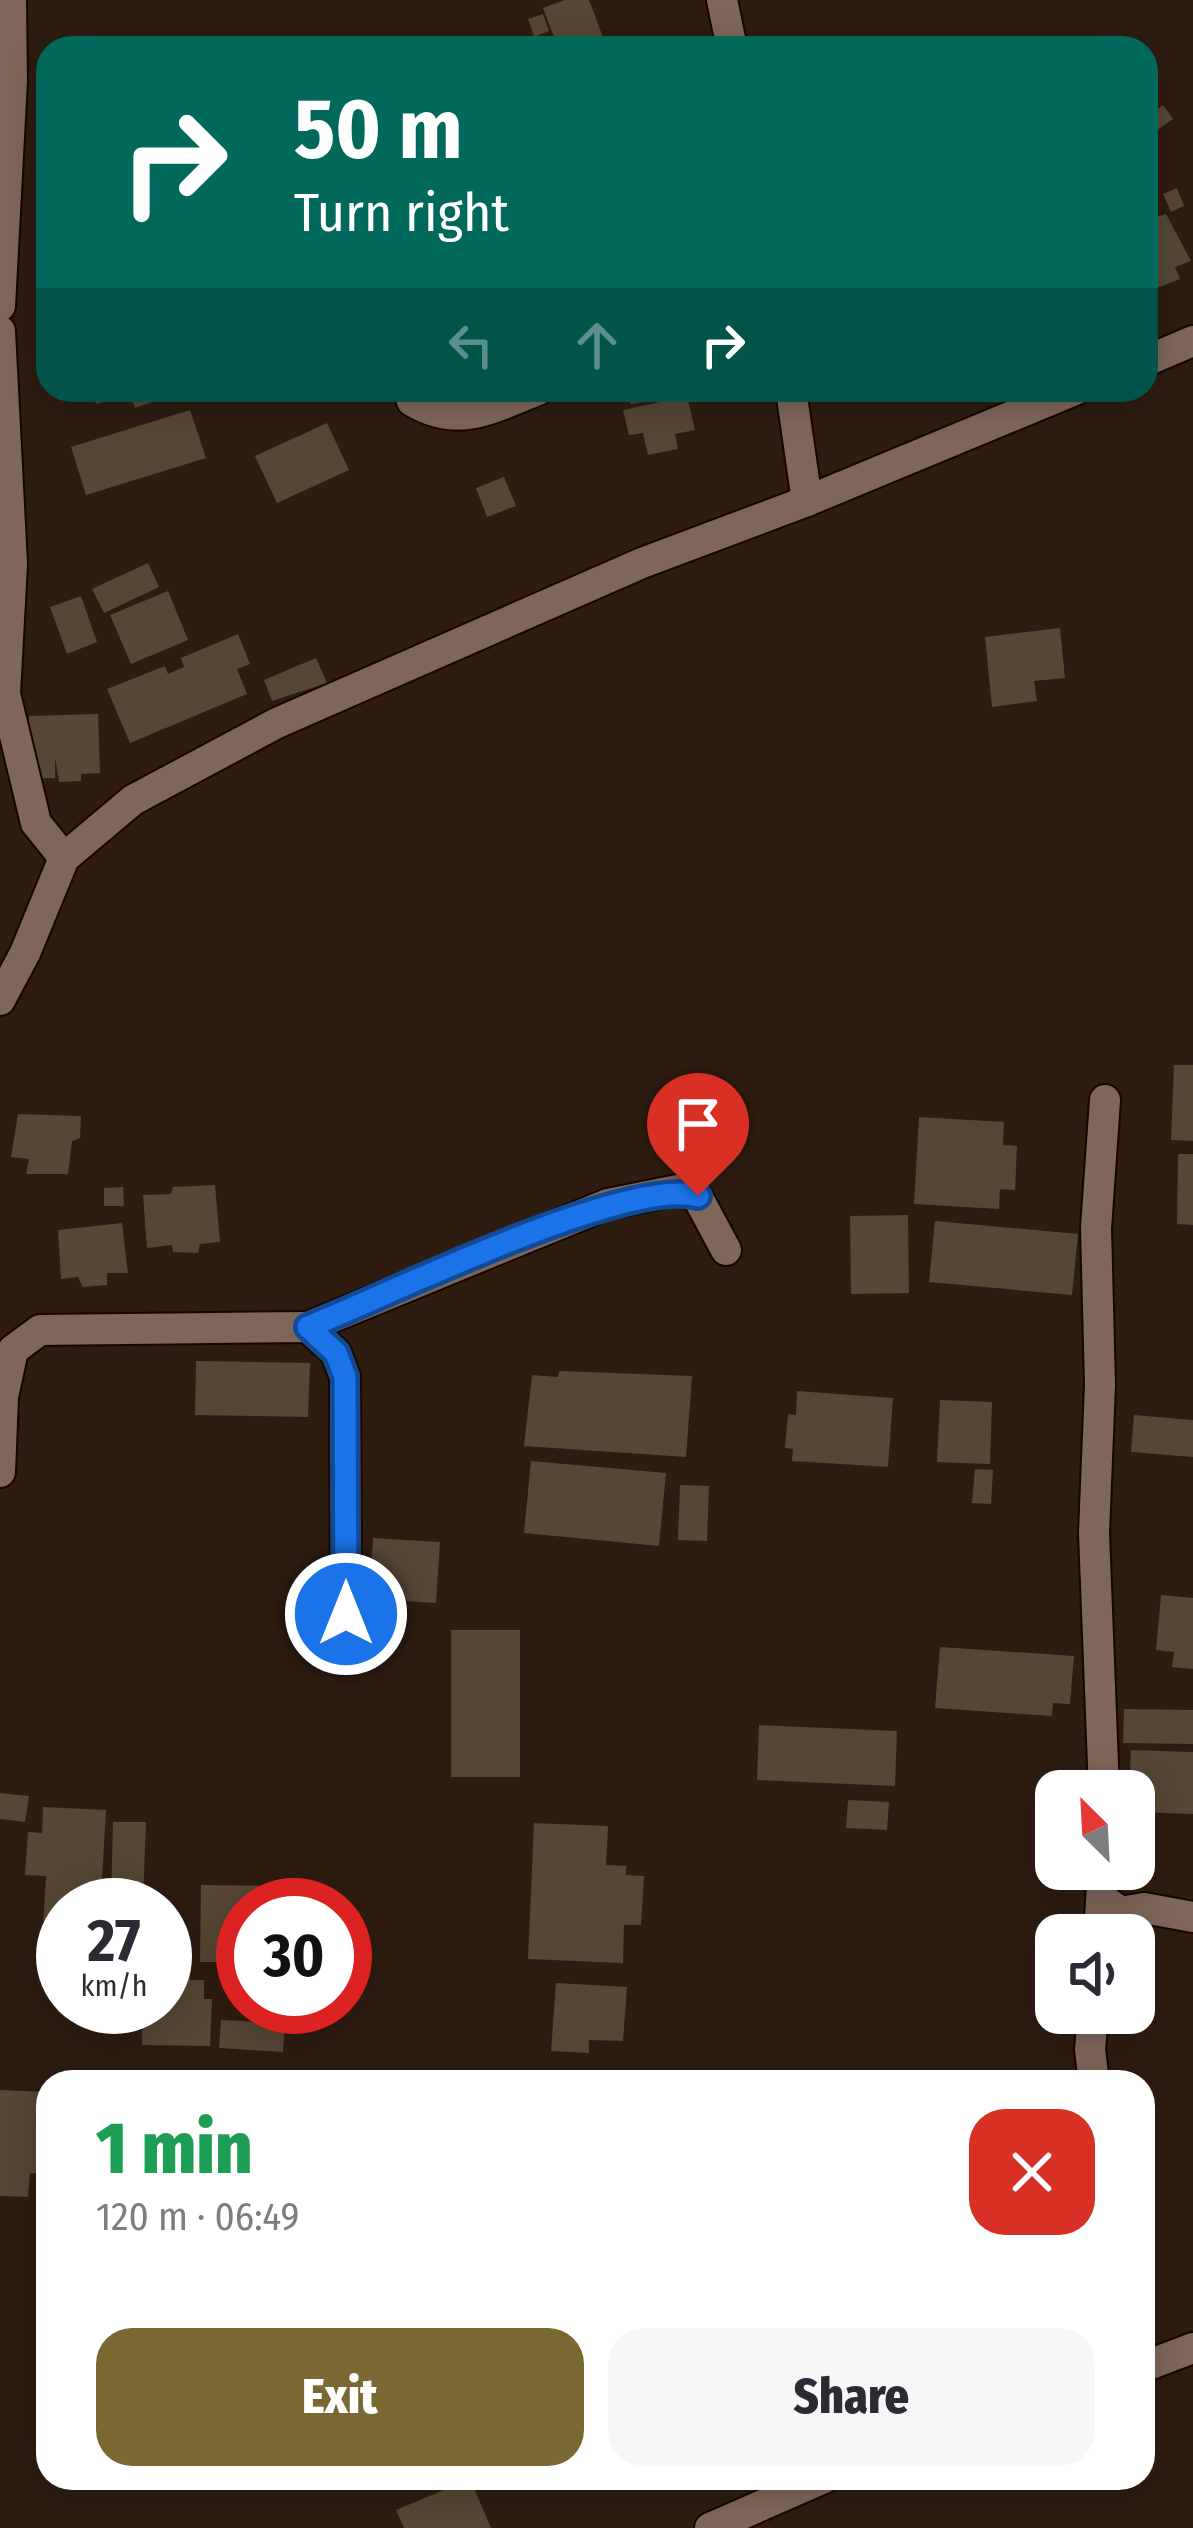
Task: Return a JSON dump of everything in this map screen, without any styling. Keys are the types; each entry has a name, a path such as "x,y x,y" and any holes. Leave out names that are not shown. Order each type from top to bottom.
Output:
{"street":[{"path":"0,306 11,0"},
{"path":"722,0 730,36"},
{"path":"0,331 12,564 5,694 36,823 64,858"},
{"path":"1158,356 1193,341"},
{"path":"414,402 432,413 471,416 507,402"},
{"path":"793,402 807,501"},
{"path":"0,1000 64,858 133,800 277,724 642,563 1047,402"},
{"path":"1103,1770 1094,1533 1100,1385 1096,1228 1105,1100"},
{"path":"0,1472 3,1397 13,1350 40,1330 308,1327 608,1204 677,1190 698,1196 726,1250"},
{"path":"308,1327 336,1353 345,1377 346,1614"},
{"path":"1106,1890 1120,1912 1144,1908 1193,1916"},
{"path":"1091,2034 1092,2070"},
{"path":"1155,2362 1193,2348"},
{"path":"710,2528 797,2490"}],"building":[{"path":"565,0 589,0 602,36 554,36 543,8"},
{"path":"543,14 549,31 534,36 528,19"},
{"path":"1163,105 1173,119 1158,130 1158,109"},
{"path":"1177,188 1184,206 1171,212 1163,194"},
{"path":"1166,214 1191,261 1175,267 1180,279 1158,288 1158,216"},
{"path":"688,402 695,430 675,434 678,449 648,455 643,433 629,435 623,410"},
{"path":"190,410 206,458 86,495 71,447"},
{"path":"327,423 349,470 277,503 255,456"},
{"path":"504,477 516,506 487,517 476,488"},
{"path":"148,563 159,587 104,613 92,589"},
{"path":"168,591 188,640 131,664 110,615"},
{"path":"81,596 97,642 67,654 50,607"},
{"path":"1060,628 1065,678 1034,681 1037,701 992,707 985,637"},
{"path":"238,634 250,664 237,669 247,694 130,743 107,689 165,666 168,674 184,667 181,658"},
{"path":"316,658 327,683 272,701 264,680"},
{"path":"98,714 100,773 81,774 81,781 59,782 55,757 55,778 31,779 29,716"},
{"path":"1174,1065 1193,1065 1193,1141 1171,1140"},
{"path":"18,1114 81,1116 80,1138 72,1141 68,1174 26,1174 29,1159 11,1157"},
{"path":"919,1117 1004,1122 1003,1145 1017,1146 1015,1190 1000,1189 999,1209 914,1204"},
{"path":"1178,1154 1193,1154 1193,1225 1177,1224"},
{"path":"215,1185 220,1242 200,1244 198,1253 173,1252 172,1245 147,1248 143,1195 171,1194 173,1187"},
{"path":"123,1187 124,1206 104,1206 104,1188"},
{"path":"908,1215 909,1293 851,1294 850,1216"},
{"path":"935,1221 1078,1234 1072,1295 929,1282"},
{"path":"122,1223 128,1273 107,1273 107,1285 83,1287 78,1277 61,1279 58,1230"},
{"path":"196,1361 310,1363 308,1417 195,1415"},
{"path":"559,1371 692,1376 686,1457 524,1446 532,1375 558,1377"},
{"path":"797,1391 893,1398 888,1467 792,1461 793,1449 785,1448 788,1414 796,1415"},
{"path":"940,1400 992,1402 990,1464 937,1462"},
{"path":"1134,1415 1193,1420 1193,1457 1131,1452"},
{"path":"531,1461 666,1473 659,1546 524,1533"},
{"path":"975,1469 993,1470 991,1504 972,1503"},
{"path":"680,1485 709,1486 707,1541 678,1540"},
{"path":"373,1538 440,1542 436,1603 369,1599"},
{"path":"1161,1595 1193,1598 1193,1669 1172,1667 1174,1652 1156,1650"},
{"path":"451,1630 520,1630 520,1777 451,1777"},
{"path":"940,1647 1074,1656 1070,1704 1053,1703 1052,1716 935,1708"},
{"path":"1124,1709 1193,1710 1193,1744 1123,1743"},
{"path":"759,1725 897,1731 895,1786 757,1780"},
{"path":"1131,1750 1193,1752 1193,1814 1155,1813 1155,1770 1130,1770"},
{"path":"0,1793 29,1796 25,1822 0,1819"},
{"path":"848,1800 889,1802 887,1830 846,1828"},
{"path":"43,1807 106,1810 102,1878 25,1875 28,1832 42,1833"},
{"path":"113,1822 146,1822 144,1878 112,1878"},
{"path":"534,1823 608,1826 606,1865 626,1866 626,1875 644,1876 641,1925 624,1925 623,1963 528,1959"},
{"path":"201,1885 216,1885 216,1962 200,1962"},
{"path":"192,1980 204,1980 204,1999 212,1999 210,2046 142,2045 142,2034 192,2034"},
{"path":"556,1983 627,1987 623,2041 589,2040 589,2053 551,2051"},
{"path":"220,2034 284,2034 283,2052 219,2048"},
{"path":"0,2090 36,2092 36,2173 30,2173 28,2197 0,2196"},
{"path":"444,2490 475,2490 491,2528 404,2528 396,2510"}],"route":[{"path":"346,1614 345,1377 336,1353 308,1327 608,1204 677,1190 698,1196"}]}
